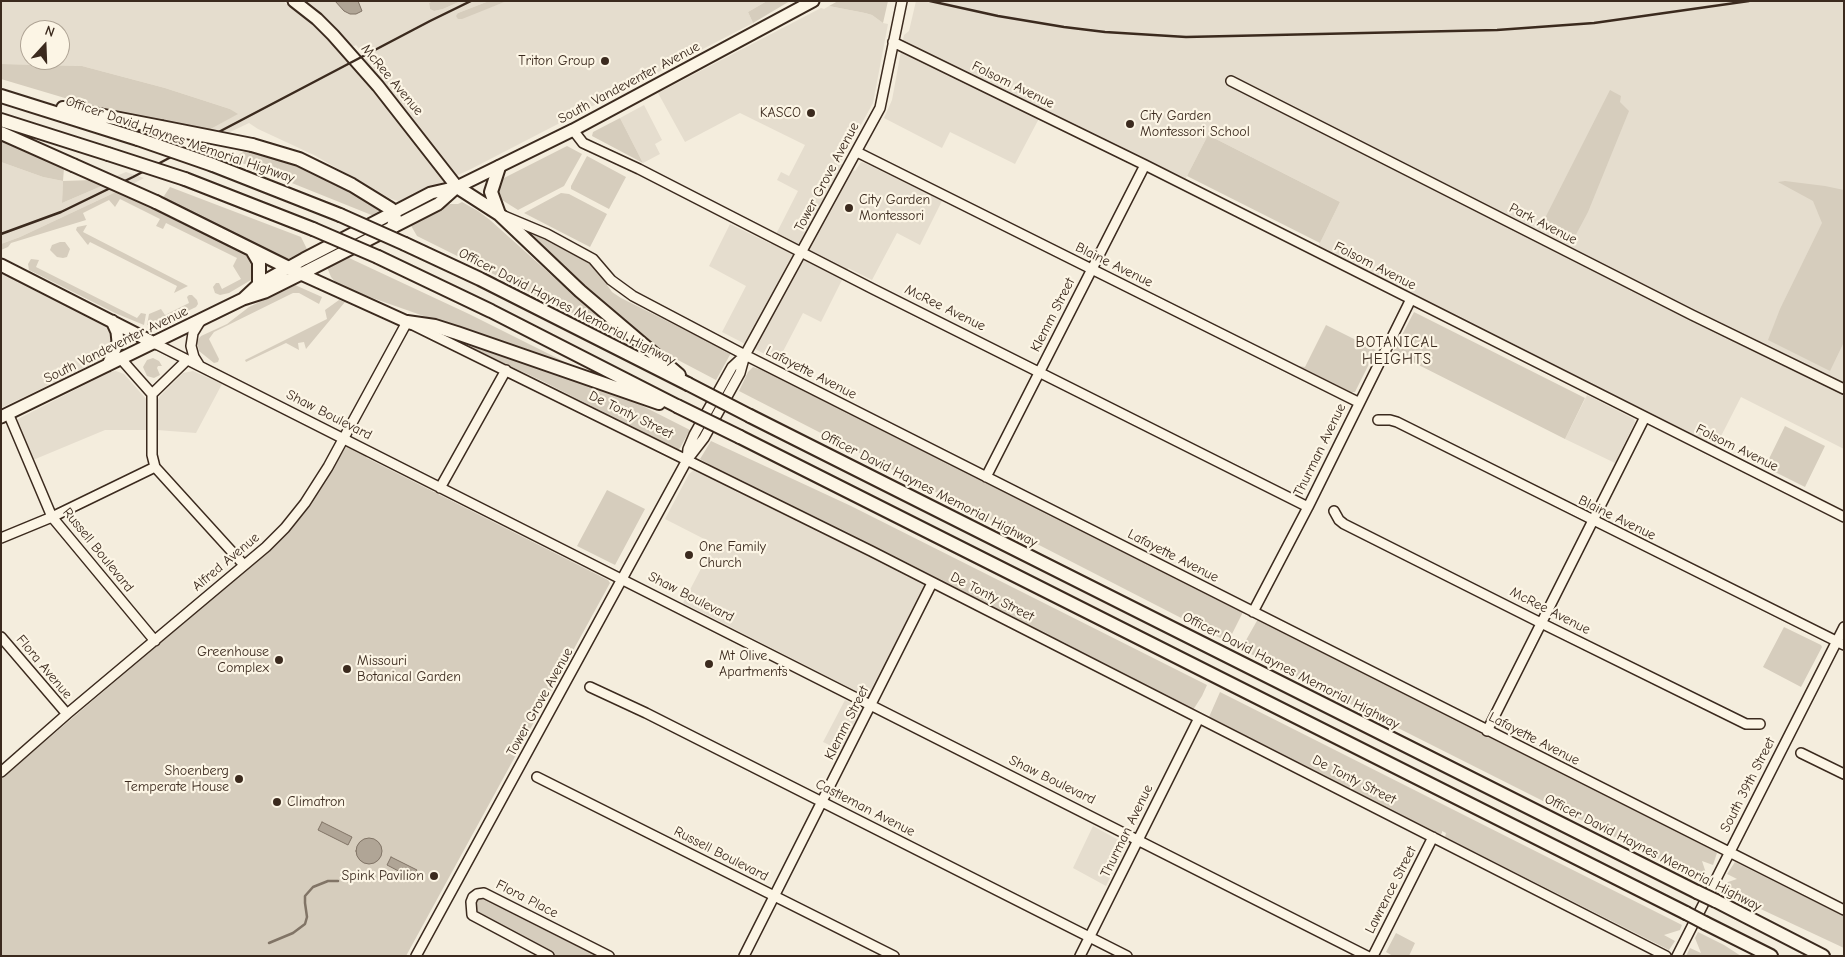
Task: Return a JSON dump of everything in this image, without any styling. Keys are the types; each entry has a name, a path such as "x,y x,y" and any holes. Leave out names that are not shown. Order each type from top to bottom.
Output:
{"highway":[{"name":"Officer David Haynes Memorial Highway","path":"1,96 138,138 213,165 340,215 405,244 688,384 1823,956"},
{"path":"24,102 161,126 252,145 299,159 328,172 380,202 394,213 393,227"},
{"path":"1,120 185,180 313,229 378,257 476,304 1771,956"},
{"path":"1,134 156,202 301,274"},
{"path":"499,167 491,192 492,200 499,214"},
{"path":"457,187 499,214 580,291 688,384"},
{"path":"252,250 259,262 259,284"},
{"path":"407,322 435,326 565,369 643,399 677,406"}],"main road":[{"name":"McRee Avenue","path":"294,1 316,19 345,48 407,121 457,187"},
{"name":"South Vandeventer Avenue","path":"243,299 259,284 333,244 431,193 457,187 573,130 810,3"},
{"name":"South Vandeventer Avenue","path":"5,415 243,299 265,292 301,274 438,204 457,187"},
{"path":"328,287 322,272 324,262 333,244"},
{"name":"Shaw Boulevard","path":"1,265 154,342"},
{"name":"De Tonty Street","path":"301,274 407,322"},
{"path":"108,365 118,342 118,332 112,322"}],"street":[{"name":"Tower Grove Avenue","path":"416,956 687,460 704,438 740,373 745,355 857,152 882,102 902,1"},
{"name":"Folsom Avenue","path":"893,42 1145,165 1645,418 1844,516"},
{"name":"Park Avenue","path":"1231,81 1692,315 1844,389"},
{"name":"McRee Avenue","path":"573,130 584,142 1308,507"},
{"name":"Blaine Avenue","path":"857,152 1358,402"},
{"name":"Klemm Street","path":"986,477 1145,165"},
{"name":"Lafayette Avenue","path":"499,214 532,227 593,259 611,280 632,296 745,355 1844,910"},
{"name":"Thurman Avenue","path":"1252,612 1308,507 1358,402 1411,299"},
{"path":"201,320 193,333 191,346 194,357 201,367"},
{"name":"De Tonty Street","path":"407,322 932,583 1666,956"},
{"name":"Alfred Avenue","path":"1,772 276,538 295,516 314,489 344,439 407,322"},
{"name":"Shaw Boulevard","path":"154,342 871,707 1139,840 1366,956"},
{"path":"121,359 152,394 152,455 155,467 244,565"},
{"path":"152,394 187,360"},
{"path":"440,488 506,370"},
{"name":"Russell Boulevard","path":"5,415 52,517 155,641"},
{"path":"1487,731 1645,418"},
{"name":"Blaine Avenue","path":"1378,420 1396,422 1840,643"},
{"path":"1,538 52,517 155,467"},
{"name":"McRee Avenue","path":"1334,511 1339,520 1344,524 1541,623 1746,724 1760,724"},
{"name":"Klemm Street","path":"744,956 932,583"},
{"name":"South 39th Street","path":"1677,956 1729,852 1840,643 1844,627"},
{"name":"Flora Avenue","path":"1,637 67,714"},
{"name":"Castleman Avenue","path":"590,687 646,713 1127,956"},
{"name":"Thurman Avenue","path":"1080,956 1199,718"},
{"path":"1801,753 1844,774"},
{"name":"Russell Boulevard","path":"537,777 894,956"},
{"name":"Lawrence Street","path":"1373,956 1433,837"},
{"name":"Flora Place","path":"549,956 472,915 470,902 477,894 484,892 609,956"}],"shaded area":[{"path":"1,1 283,1 319,28 352,66 367,58 356,45 352,47 326,18 306,1 433,1 429,3 430,9 434,11 461,1 489,1 458,13 458,19 507,1 767,1 748,12 753,23 471,169 400,202 389,198 314,155 249,123 228,133 209,130 237,114 230,109 165,88 82,66 70,66 70,20 20,20 20,64 1,64"},
{"path":"335,1 358,1 362,11 350,14 344,11"},
{"path":"433,1 461,1 434,11 430,9 429,3"},
{"path":"489,1 507,1 462,19 458,19 456,16 458,13"},
{"path":"767,1 790,1 753,23 748,12"},
{"path":"838,1 888,1 883,23 872,15 829,6"},
{"path":"916,1 1844,1 1844,449 1741,397 1716,446 1318,247 1340,202 1208,135 1185,180 1044,109 1015,164 950,132 942,148 884,118 892,100 904,35 909,31"},
{"path":"829,6 872,15 883,23 888,24 873,103 840,163 855,171 861,162 865,163 942,201 920,245 897,233 872,280 848,268 821,322 803,313 778,361 722,332 746,286 709,266 730,224 771,244 798,191 777,180 781,172 789,176 805,145 740,113 685,142 658,93 821,8 824,9"},
{"path":"1,64 20,64 20,70 70,70 70,66 82,66 165,88 230,109 238,114 209,130 113,111 1,79"},
{"path":"1610,90 1621,96 1620,102 1629,111 1588,212 1572,242 1541,226"},
{"path":"644,105 662,140 655,144 660,154 643,163 620,118"},
{"path":"620,118 643,163 592,136 593,132"},
{"path":"1208,135 1340,202 1320,243 1187,176"},
{"path":"1,141 64,168 63,181 43,177 1,162"},
{"path":"567,146 582,154 564,186 518,210 502,200 498,190 502,179"},
{"path":"248,149 279,157 326,176 381,211 374,216 232,159"},
{"path":"587,156 626,177 609,209 571,189"},
{"path":"1,162 43,177 63,181 62,203 104,185 118,191 1,244"},
{"path":"126,172 144,178 131,185 114,177"},
{"path":"92,180 104,185 62,203 63,181"},
{"path":"1785,181 1844,190 1844,342 1830,371 1768,340 1780,309 1822,223 1813,201 1778,182"},
{"path":"170,187 301,237 308,251 285,260 162,199"},
{"path":"118,191 151,205 246,256 254,268 251,280 229,293 220,295 215,293 213,287 216,283 219,283 222,289 241,279 233,266 237,258 166,223 163,229 156,226 160,219 120,199 115,207 109,200 83,213 86,220 11,243 8,247 1,250 1,244"},
{"path":"561,193 569,194 607,214 590,247 524,213"},
{"path":"462,202 490,220 558,281 630,339 628,341 417,236 410,224 450,204"},
{"path":"87,225 83,232 188,286 174,293 177,286 90,242 88,245 76,230 77,227"},
{"path":"530,232 588,262 595,268 612,292 621,298 731,353 716,380 657,349 625,325"},
{"path":"65,242 70,249 67,257 57,257 50,250 52,245"},
{"path":"347,257 469,314 567,363 566,366 344,288 331,277 327,267"},
{"path":"31,259 39,260 36,267 137,318 141,313 146,314 144,325 115,313 29,270 28,264"},
{"path":"1,273 105,325 110,329 115,338 108,354 101,360 1,408"},
{"path":"295,285 322,297 319,304 299,293 293,293 214,332 209,339 219,359 218,362 214,363 199,351 197,341 201,336 227,324 249,307"},
{"path":"192,295 197,300 198,304 196,307 167,321 147,325 149,314 161,309 165,315 189,303 187,297"},
{"path":"339,300 345,302 306,349 304,342 298,343 299,350 286,343 246,362 245,360 327,319 325,310"},
{"path":"1414,312 1585,398 1565,439 1393,352"},
{"path":"1326,325 1376,350 1355,392 1351,392 1299,366 1305,367"},
{"path":"444,335 619,394 690,430 678,450 542,381"},
{"path":"153,358 159,361 162,366 157,368 160,375 154,378 147,376 143,367 147,360"},
{"path":"753,367 765,371 1243,612 1228,642 739,391 748,372"},
{"path":"116,371 124,374 147,400 146,430 105,430 33,460 17,422 18,419 110,372"},
{"path":"193,371 222,384 196,433 157,430 158,400 160,396 183,373"},
{"path":"1587,395 1634,419 1635,422 1615,463 1565,439"},
{"path":"1785,426 1825,446 1805,487 1765,467"},
{"path":"711,441 851,506 1207,685 1202,696 1193,710 715,468 700,459"},
{"name":"Missouri Botanical Garden","path":"346,447 350,447 367,458 608,580 610,583 406,956 1,956 1,779 280,539 318,493"},
{"path":"695,469 924,585 925,589 870,696 866,696 683,603 714,544 665,519 689,474"},
{"path":"607,490 645,509 615,565 577,546"},
{"path":"1258,619 1715,851 1717,853 1713,865 1702,861 1707,876 1704,882 1241,649"},
{"path":"1784,627 1822,647 1801,687 1763,667"},
{"path":"1220,692 1682,925 1680,930 1664,935 1675,941 1669,950 1445,837 1446,833 1442,831 1440,835 1209,717"},
{"path":"845,700 862,711 842,751 823,742"},
{"path":"322,822 352,837 348,845 318,830"},
{"path":"1093,826 1124,843 1126,846 1106,886 1073,868"},
{"path":"369,838 378,842 382,851 378,860 369,864 360,860 356,851 360,842"},
{"path":"391,857 417,870 412,878 387,865"},
{"path":"1735,862 1844,916 1844,948 1720,890 1722,884 1737,879 1727,874"},
{"path":"477,894 609,956 549,956 472,915"},
{"path":"1698,932 1741,956 1686,956 1690,948 1701,953 1695,938"},
{"path":"1396,933 1415,943 1409,956 1393,956 1386,952"}],"waterway":[{"path":"269,943 293,933 305,924 307,917 305,896 313,887 328,881 338,881"}],"railway":[{"path":"1,234 61,212 133,177 471,1"},
{"path":"930,1 998,16 1064,27 1105,32 1186,37 1497,30 1594,23 1749,1"}],"place":[{"name":"Triton Group","path":"605,61"},
{"name":"KASCO","path":"811,113"},
{"name":"City Garden Montessori School","path":"1130,124"},
{"name":"City Garden Montessori","path":"849,208"},
{"name":"One Family Church","path":"689,555"},
{"name":"Greenhouse Complex","path":"279,660"},
{"name":"Mt Olive Apartments","path":"709,664"},
{"name":"Missouri Botanical Garden","path":"347,669"},
{"name":"Shoenberg Temperate House","path":"239,779"},
{"name":"Climatron","path":"277,802"},
{"name":"Spink Pavilion","path":"434,876"}],"district":[{"name":"BOTANICAL HEIGHTS","path":"1397,352"}]}
